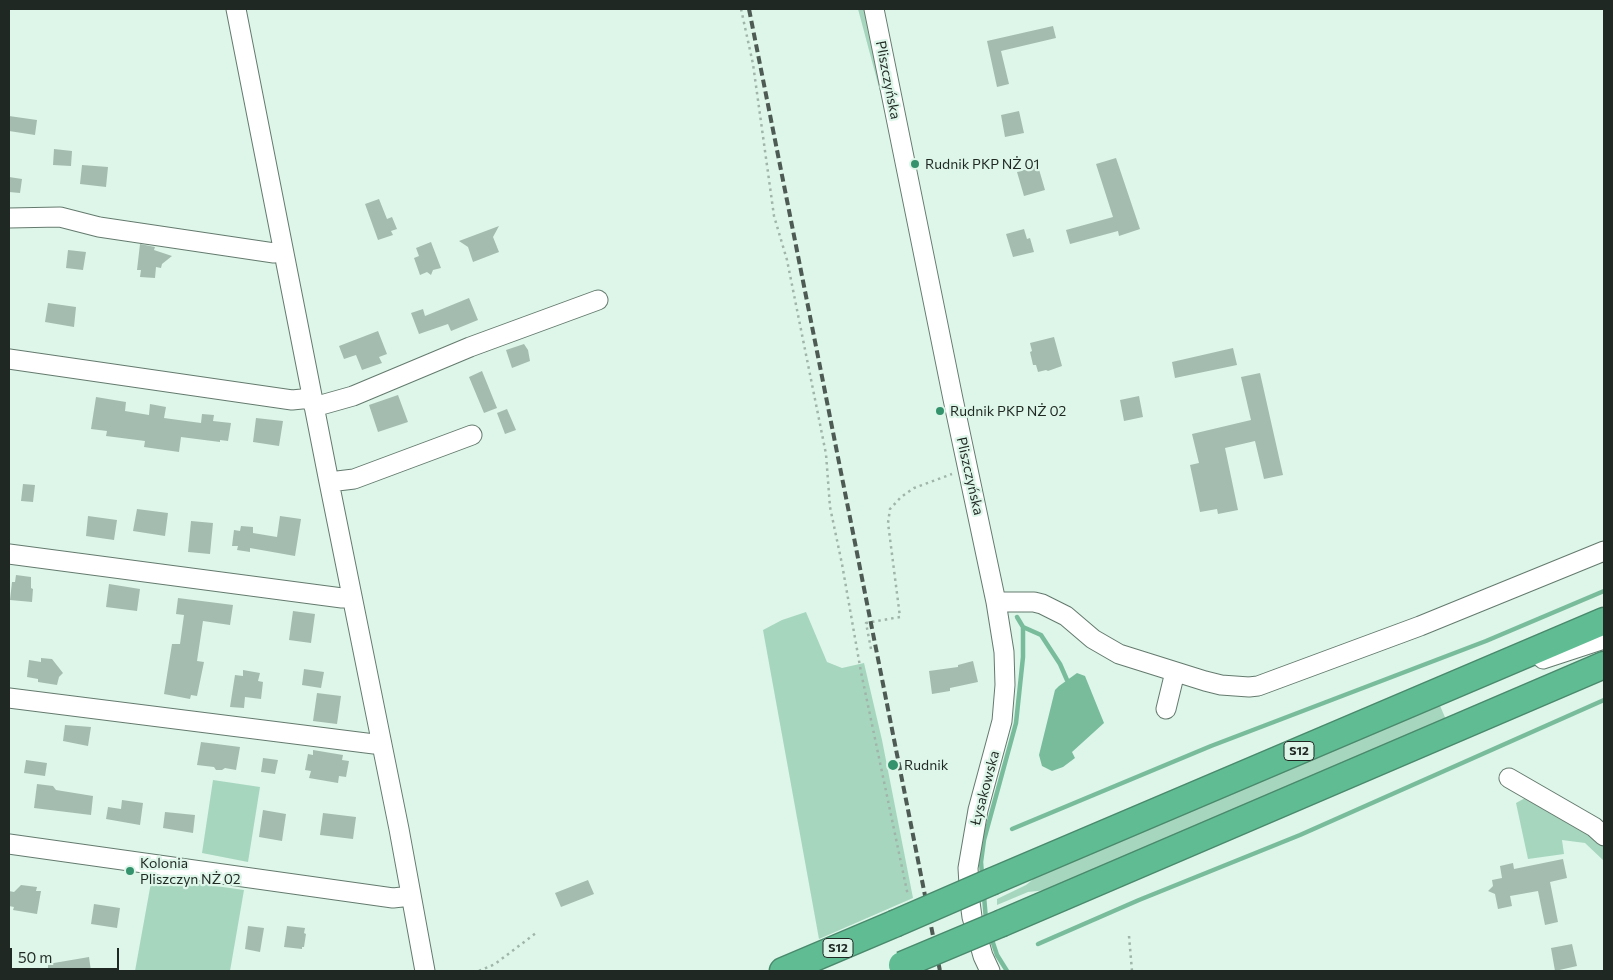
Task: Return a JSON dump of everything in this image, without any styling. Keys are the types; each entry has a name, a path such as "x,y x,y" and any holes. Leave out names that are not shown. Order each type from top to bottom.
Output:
{"highway":[{"name":"S12","path":"783,971 902,914 993,881 1604,621"},
{"path":"895,968 1604,665"}],"street":[{"path":"236,9 328,482 382,744 425,971"},
{"name":"Pliszczyńska","path":"874,9 902,153 996,602"},
{"path":"9,218 60,217 99,227 274,253 283,251"},
{"path":"9,359 313,402 353,396 470,347 598,300"},
{"path":"328,482 354,478 472,435"},
{"path":"996,602 1034,602 1053,608 1106,648 1213,683 1249,687 1272,681 1420,626 1604,551"},
{"path":"9,554 352,598"},
{"name":"Łysakowska","path":"990,971 983,956 972,917 968,868 975,824 998,742 1004,704 1005,661 996,602"},
{"path":"1432,694 1604,639"},
{"path":"1453,730 1604,647"},
{"path":"1166,709 1175,672"},
{"path":"9,698 344,741 382,744"},
{"path":"1508,778 1587,822 1604,836"},
{"path":"9,844 393,898 411,896"}],"path":[{"path":"741,9 753,64 774,216 787,260 826,454 830,507 842,564 902,914"},
{"path":"871,649 866,623 900,617 888,523 890,509 901,497 914,488 968,468"},
{"path":"479,971 495,964 536,933"},
{"path":"1128,936 1132,971"}],"shaded area":[{"path":"858,9 872,9 889,125"},
{"path":"806,612 827,662 842,668 864,663 882,740 913,898 819,939 763,630 782,620"},
{"path":"1077,673 1085,676 1104,723 1072,752 1075,758 1063,767 1052,771 1042,766 1039,755 1055,690"},
{"path":"1438,701 1447,722 1056,889 1028,892 997,905 997,899 1026,885 1046,869"},
{"path":"213,780 260,787 248,862 202,853"},
{"path":"1527,797 1604,842 1604,861 1585,843 1562,840 1564,854 1528,859 1516,803"},
{"path":"152,877 244,890 230,971 135,971"}],"building":[{"path":"1053,26 1056,38 1001,51 1009,84 997,87 987,41"},
{"path":"1019,111 1024,133 1005,137 1001,115"},
{"path":"9,116 37,120 35,135 9,131"},
{"path":"54,149 72,151 71,166 53,165"},
{"path":"1116,158 1140,229 1119,236 1118,231 1070,244 1066,230 1113,217 1096,164"},
{"path":"82,165 108,167 106,187 80,184"},
{"path":"1038,166 1045,190 1024,196 1017,172"},
{"path":"9,177 22,179 20,193 9,192"},
{"path":"379,199 387,219 392,217 397,229 391,231 393,235 378,240 365,204"},
{"path":"499,226 493,237 499,252 473,262 468,247 459,241"},
{"path":"1024,229 1027,239 1030,238 1034,252 1013,257 1006,234"},
{"path":"431,242 441,268 433,270 431,275 427,272 420,275 414,258 419,256 416,248"},
{"path":"140,244 155,247 154,250 172,256 162,264 161,268 156,267 155,278 140,277 141,270 137,270"},
{"path":"68,250 86,252 83,270 66,268"},
{"path":"469,298 478,320 451,331 448,324 419,334 411,313 423,309 425,316"},
{"path":"48,303 76,307 74,327 45,322"},
{"path":"378,331 387,354 379,357 382,363 362,370 356,355 344,359 339,346"},
{"path":"1054,337 1062,366 1038,372 1036,365 1033,365 1030,343"},
{"path":"524,344 528,350 530,361 512,368 506,350"},
{"path":"1233,348 1237,365 1175,378 1172,362"},
{"path":"482,371 497,408 484,413 469,377"},
{"path":"1260,373 1283,475 1264,479 1255,441 1225,448 1238,510 1218,514 1217,509 1200,512 1190,465 1199,463 1192,434 1251,420 1241,377"},
{"path":"398,395 408,422 378,432 369,405"},
{"path":"1139,396 1143,417 1124,421 1120,400"},
{"path":"96,397 126,402 125,411 149,415 150,404 166,407 164,418 201,423 202,414 214,415 213,421 231,423 228,441 220,440 220,442 181,437 179,452 144,447 145,441 106,436 107,431 91,429"},
{"path":"507,409 516,430 505,434 497,413"},
{"path":"256,418 283,421 279,446 253,442"},
{"path":"23,484 35,485 33,502 21,501"},
{"path":"137,509 168,513 165,536 133,531"},
{"path":"88,516 117,520 114,540 86,536"},
{"path":"280,516 301,519 295,556 250,548 250,552 237,550 238,546 232,546 234,530 240,531 241,526 253,527 253,533 277,537"},
{"path":"191,521 213,523 210,554 188,552"},
{"path":"16,575 31,577 31,588 33,589 32,602 10,600 12,582 15,582"},
{"path":"109,584 140,589 137,611 106,607"},
{"path":"178,598 233,605 230,625 203,621 197,661 204,662 197,696 191,695 190,699 164,694 172,644 180,644 184,615 176,614"},
{"path":"293,611 315,614 311,643 289,640"},
{"path":"41,658 52,659 63,673 59,677 57,685 38,682 38,679 27,677 29,660 41,662"},
{"path":"973,661 978,682 950,688 950,691 932,694 929,671 958,667 958,665"},
{"path":"304,669 324,672 321,688 302,685"},
{"path":"243,670 260,673 258,681 263,682 261,699 245,697 244,708 230,707 235,675 243,676"},
{"path":"317,693 341,696 337,724 313,721"},
{"path":"65,725 91,727 88,746 63,741"},
{"path":"201,742 240,747 236,770 225,768 216,770 214,767 197,765"},
{"path":"313,750 343,755 342,760 349,761 346,777 339,776 338,783 309,778 311,771 305,770 308,754 313,755"},
{"path":"263,758 278,760 275,774 261,772"},
{"path":"26,760 47,763 45,776 24,773"},
{"path":"37,784 53,786 56,790 93,796 91,815 34,808"},
{"path":"122,800 143,803 140,825 106,819 108,807 121,809"},
{"path":"263,810 286,814 282,841 259,837"},
{"path":"165,812 195,815 193,833 163,828"},
{"path":"323,813 356,817 353,839 320,835"},
{"path":"1563,859 1567,878 1550,882 1558,922 1545,925 1538,891 1510,896 1512,906 1498,909 1495,894 1488,891 1493,886 1492,880 1502,878 1500,866 1513,863 1514,869"},
{"path":"588,880 594,894 561,907 555,893"},
{"path":"21,885 37,887 36,891 41,891 37,914 13,910 14,907 9,906 9,891 14,892"},
{"path":"94,904 120,908 117,928 91,924"},
{"path":"248,926 264,928 260,952 245,949"},
{"path":"287,926 305,928 304,933 306,934 302,949 284,947"},
{"path":"1572,944 1577,966 1555,971 1551,948"},
{"path":"89,957 91,971 48,971 48,964"}],"waterway":[{"path":"1012,829 1211,746 1486,641 1604,591"},
{"path":"1017,617 1023,627 1041,635 1060,664 1067,680"},
{"path":"982,875 981,862 984,840 1016,723 1023,657 1023,627"},
{"path":"1038,944 1139,900 1300,835 1604,700"},
{"path":"984,896 986,920"},
{"path":"991,937 997,955 1007,971"}],"railway":[{"path":"749,9 940,971"}],"place":[{"name":"Rudnik PKP NŻ 01","path":"915,164"},
{"name":"Rudnik PKP NŻ 02","path":"940,411"},
{"name":"Rudnik","path":"893,765"},
{"name":"Kolonia Pliszczyn NŻ 02","path":"130,871"}]}
